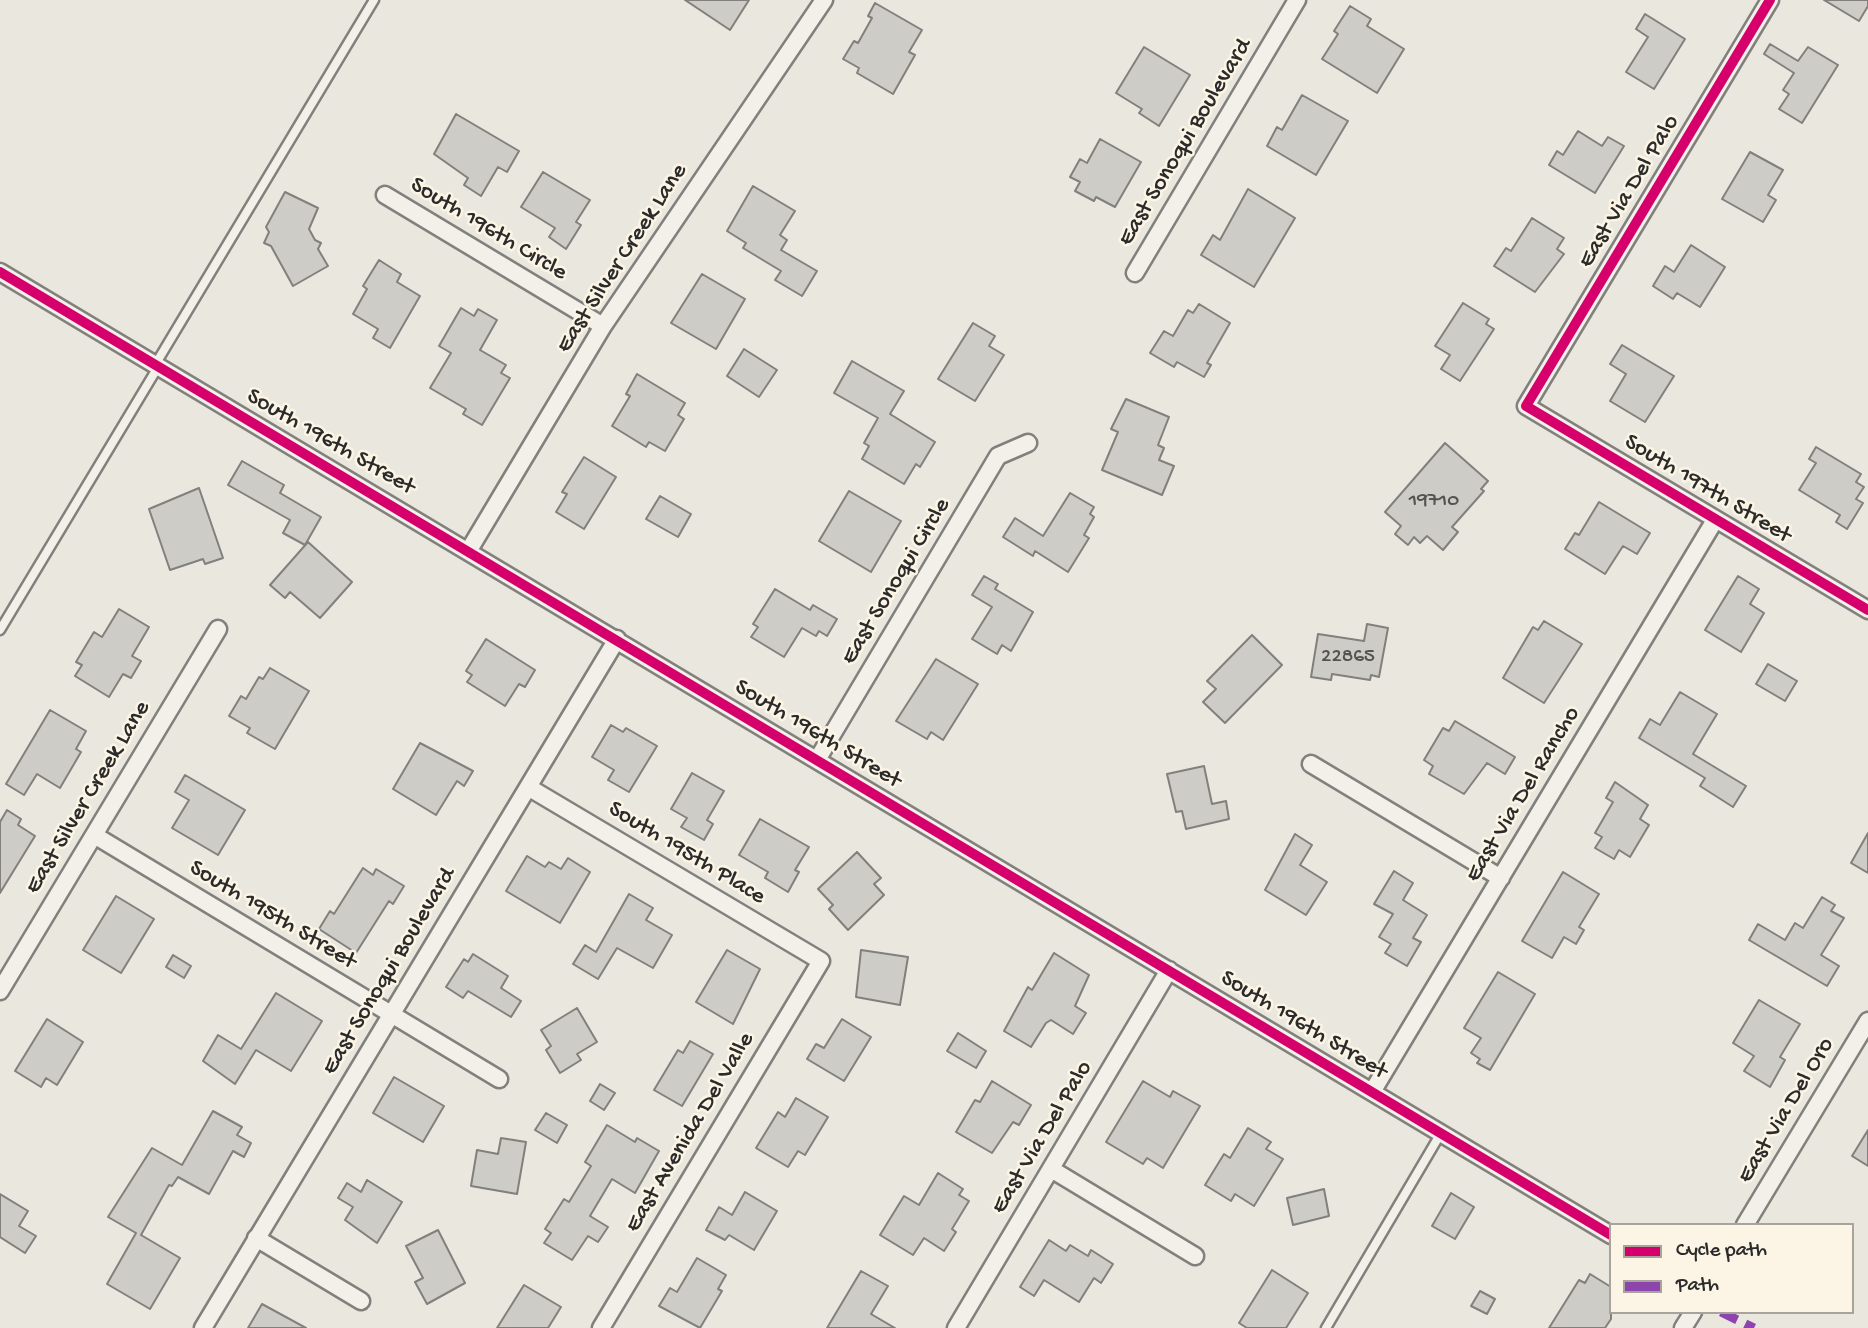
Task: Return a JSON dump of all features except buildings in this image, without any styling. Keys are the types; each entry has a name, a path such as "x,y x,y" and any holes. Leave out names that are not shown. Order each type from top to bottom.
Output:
{"street":[{"name":"East Silver Creek Lane","path":"469,550 603,326 824,0"},
{"name":"East Sonoqui Boulevard","path":"1135,273 1297,0"},
{"name":"East Via Del Palo","path":"1526,406 1770,0"},
{"name":"South 196th Circle","path":"385,195 603,326"},
{"name":"South 196th Street","path":"0,272 1609,1234"},
{"name":"South 197th Street","path":"1526,406 1715,520 1865,601"},
{"name":"East Sonoqui Circle","path":"817,760 998,456 1028,443"},
{"name":"East Via Del Rancho","path":"1372,1092 1715,520"},
{"name":"East Silver Creek Lane","path":"0,991 218,629"},
{"name":"East Sonoqui Boulevard","path":"204,1328 617,639"},
{"path":"1311,764 1501,878"},
{"name":"South 195th Place","path":"528,787 821,961"},
{"name":"South 195th Street","path":"94,835 499,1079"},
{"name":"East Avenida Del Valle","path":"601,1328 821,961"},
{"name":"East Via Del Palo","path":"956,1328 1169,970"},
{"name":"East Via Del Oro","path":"1746,1223 1868,1021"},
{"path":"1051,1169 1195,1256"},
{"path":"256,1238 361,1301"}],"lane":[{"path":"0,630 374,0"},
{"path":"1326,1328 1441,1133"}],"marked path":[{"path":"1725,1314 1754,1328"}],"cycle path":[{"path":"1770,0 1526,406 1868,610"},
{"path":"0,272 1609,1234"}]}
